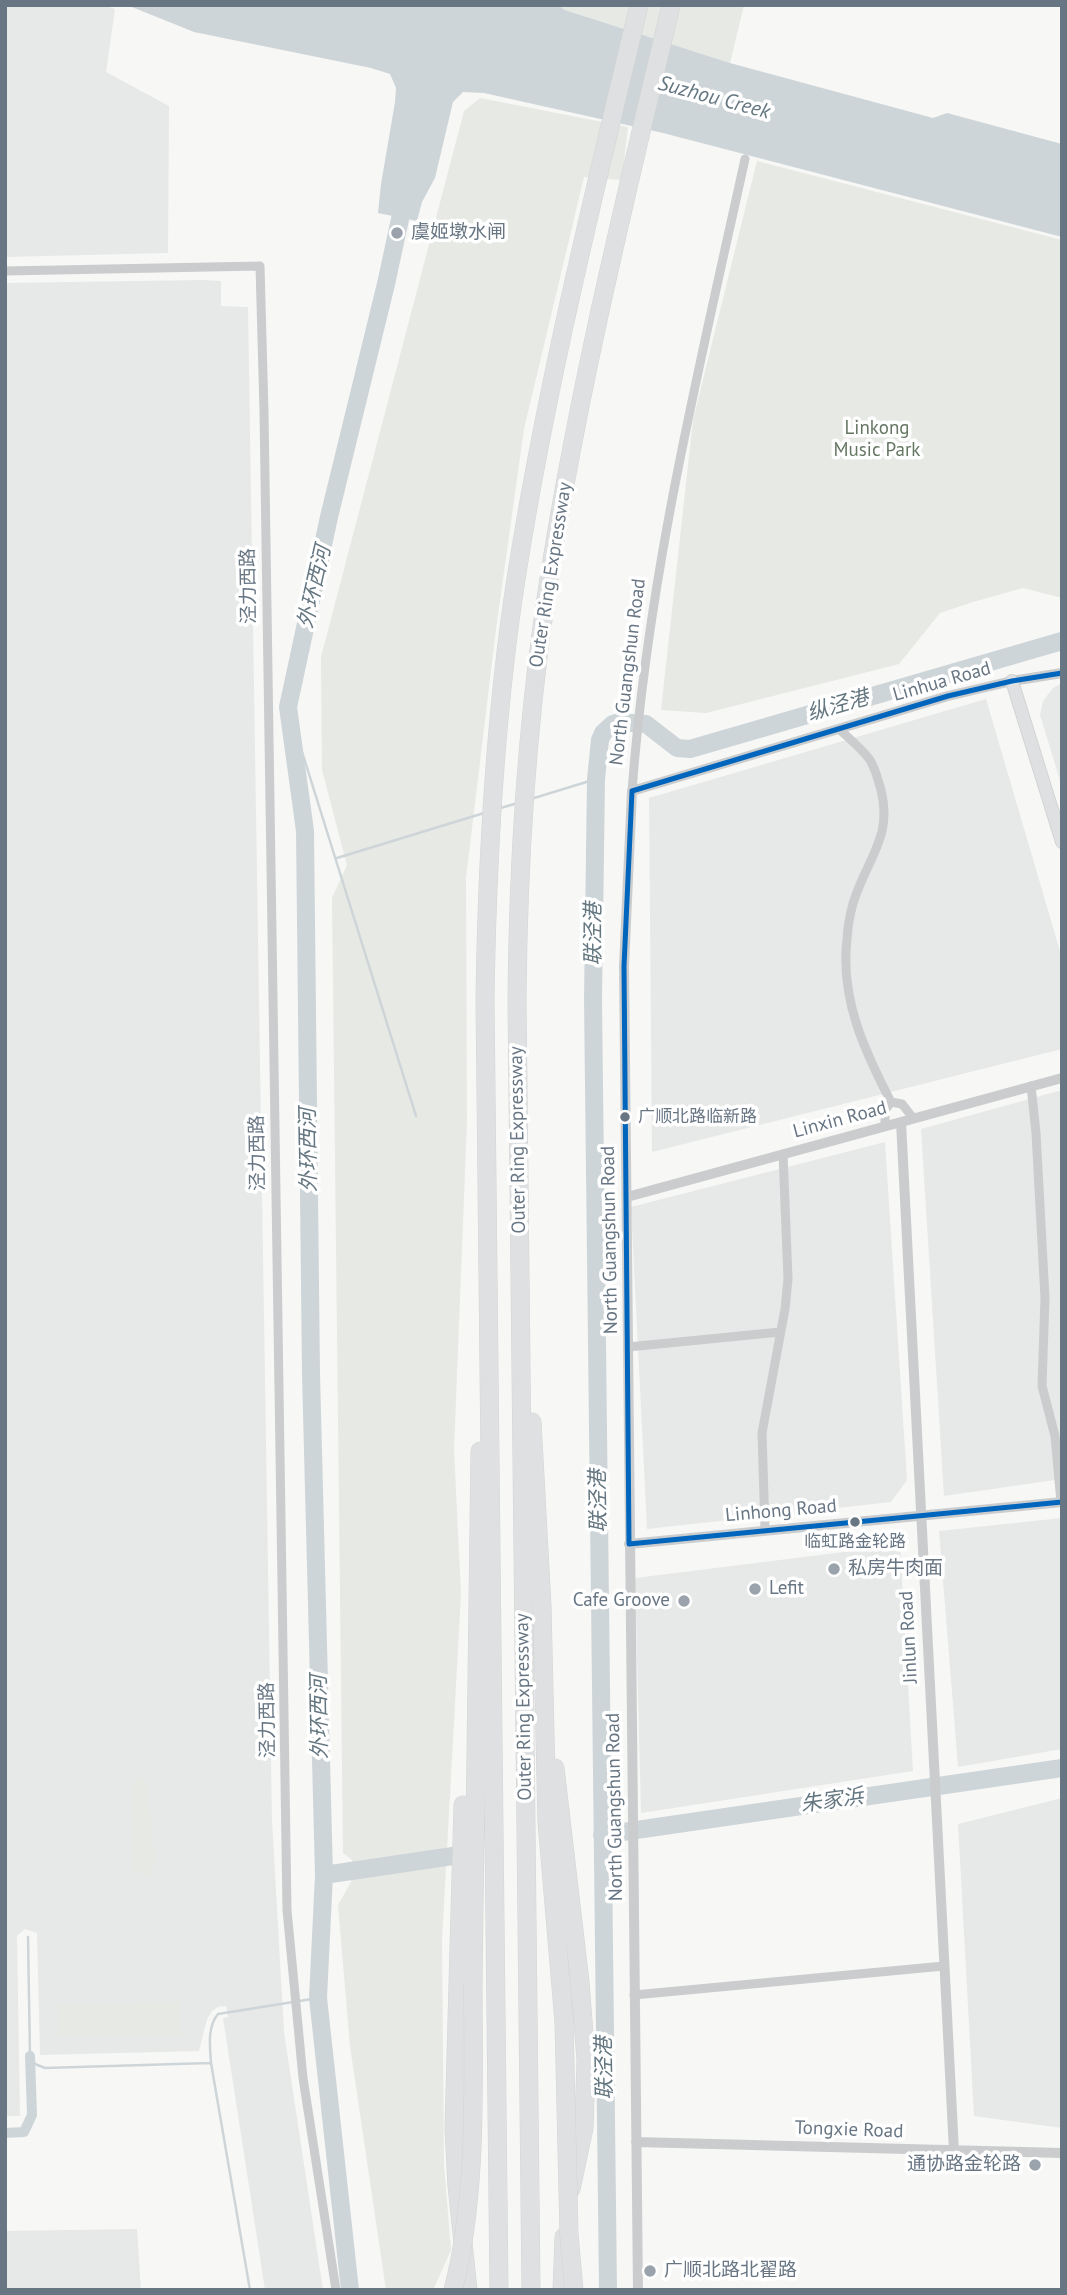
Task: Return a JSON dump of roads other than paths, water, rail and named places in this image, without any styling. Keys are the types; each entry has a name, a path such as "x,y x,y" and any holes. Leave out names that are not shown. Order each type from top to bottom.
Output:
{"highway":[{"name":"Outer Ring Expressway","path":"499,2288 485,999 492,800 513,600 543,426 568,301 639,5"},
{"name":"Outer Ring Expressway","path":"531,2288 517,976 524,790 545,606 574,432 602,295 671,5"},
{"path":"453,2290 464,2234 473,2090 478,1496 489,1216"},
{"path":"519,1216 537,1491 547,1822 564,2022 568,2213 574,2290"},
{"path":"543,1674 580,1982 586,2060 586,2112 565,2227 562,2290"},
{"path":"468,2290 457,2186 455,2109 462,1834 475,1680"}],"main road":[{"path":"1012,681 1062,842"}],"street":[{"name":"North Guangshun Road","path":"638,2290 624,966 632,791 639,709 676,469 745,159"},
{"name":"泾力西路","path":"5,271 260,266 287,1910 303,2078 336,2290"},
{"name":"Linhua Road","path":"632,791 948,696 1062,673"},
{"path":"840,730 869,758 884,801 883,831 850,913 845,964 854,1018 871,1063 891,1102"},
{"name":"Linxin Road","path":"627,1197 1062,1078"},
{"path":"1031,1086 1045,1288 1042,1386 1055,1436 1061,1502"},
{"path":"891,1102 902,1104 913,1118"},
{"path":"885,1126 885,1110 891,1102"},
{"name":"Jinlun Road","path":"901,1122 954,2151"},
{"path":"765,1530 762,1433 788,1279 783,1154"},
{"path":"628,1347 780,1332"},
{"name":"Linhong Road","path":"629,1544 1061,1502"},
{"path":"634,1995 944,1966"},
{"name":"Tongxie Road","path":"636,2142 1062,2153"}],"water":[{"name":"Suzhou Creek","path":"127,5 557,5 565,10 730,63 933,118 947,113 1062,144 1062,237 663,133 484,93 463,92 453,102 435,178 422,202 417,221 378,213 395,102 396,88 390,74 194,32"}],"waterway":[{"name":"外环西河","path":"350,2290 318,1998 324,1875 311,1374 305,831 288,707 329,517 405,196"},
{"name":"联泾港","path":"608,2290 593,999 596,779 600,740 613,724 646,724 677,748 690,749 1062,641"},
{"path":"288,707 416,1116"},
{"path":"531,799 596,779"},
{"path":"497,809 518,803"},
{"path":"337,858 484,813"},
{"name":"朱家浜","path":"602,1835 1062,1768"},
{"path":"324,1875 453,1856"},
{"path":"28,1937 30,2056 35,2064 45,2068 210,2063"},
{"path":"250,2290 211,2063 211,2031 218,2014 318,1998"},
{"path":"5,2133 24,2132 32,2115 30,2056"}],"place":[{"name":"虞姬墩水闸","path":"397,233"},
{"name":"广顺北路临新路","path":"625,1117"},
{"name":"临虹路金轮路","path":"855,1522"},
{"name":"私房牛肉面","path":"834,1569"},
{"name":"Lefit","path":"755,1589"},
{"name":"Cafe Groove","path":"684,1601"},
{"name":"通协路金轮路","path":"1035,2165"},
{"name":"广顺北路北翟路","path":"650,2271"}],"park label":[{"name":"Linkong Music Park","path":"877,440"}],"water label":[{"name":"纵泾港","path":"838,706"}]}
